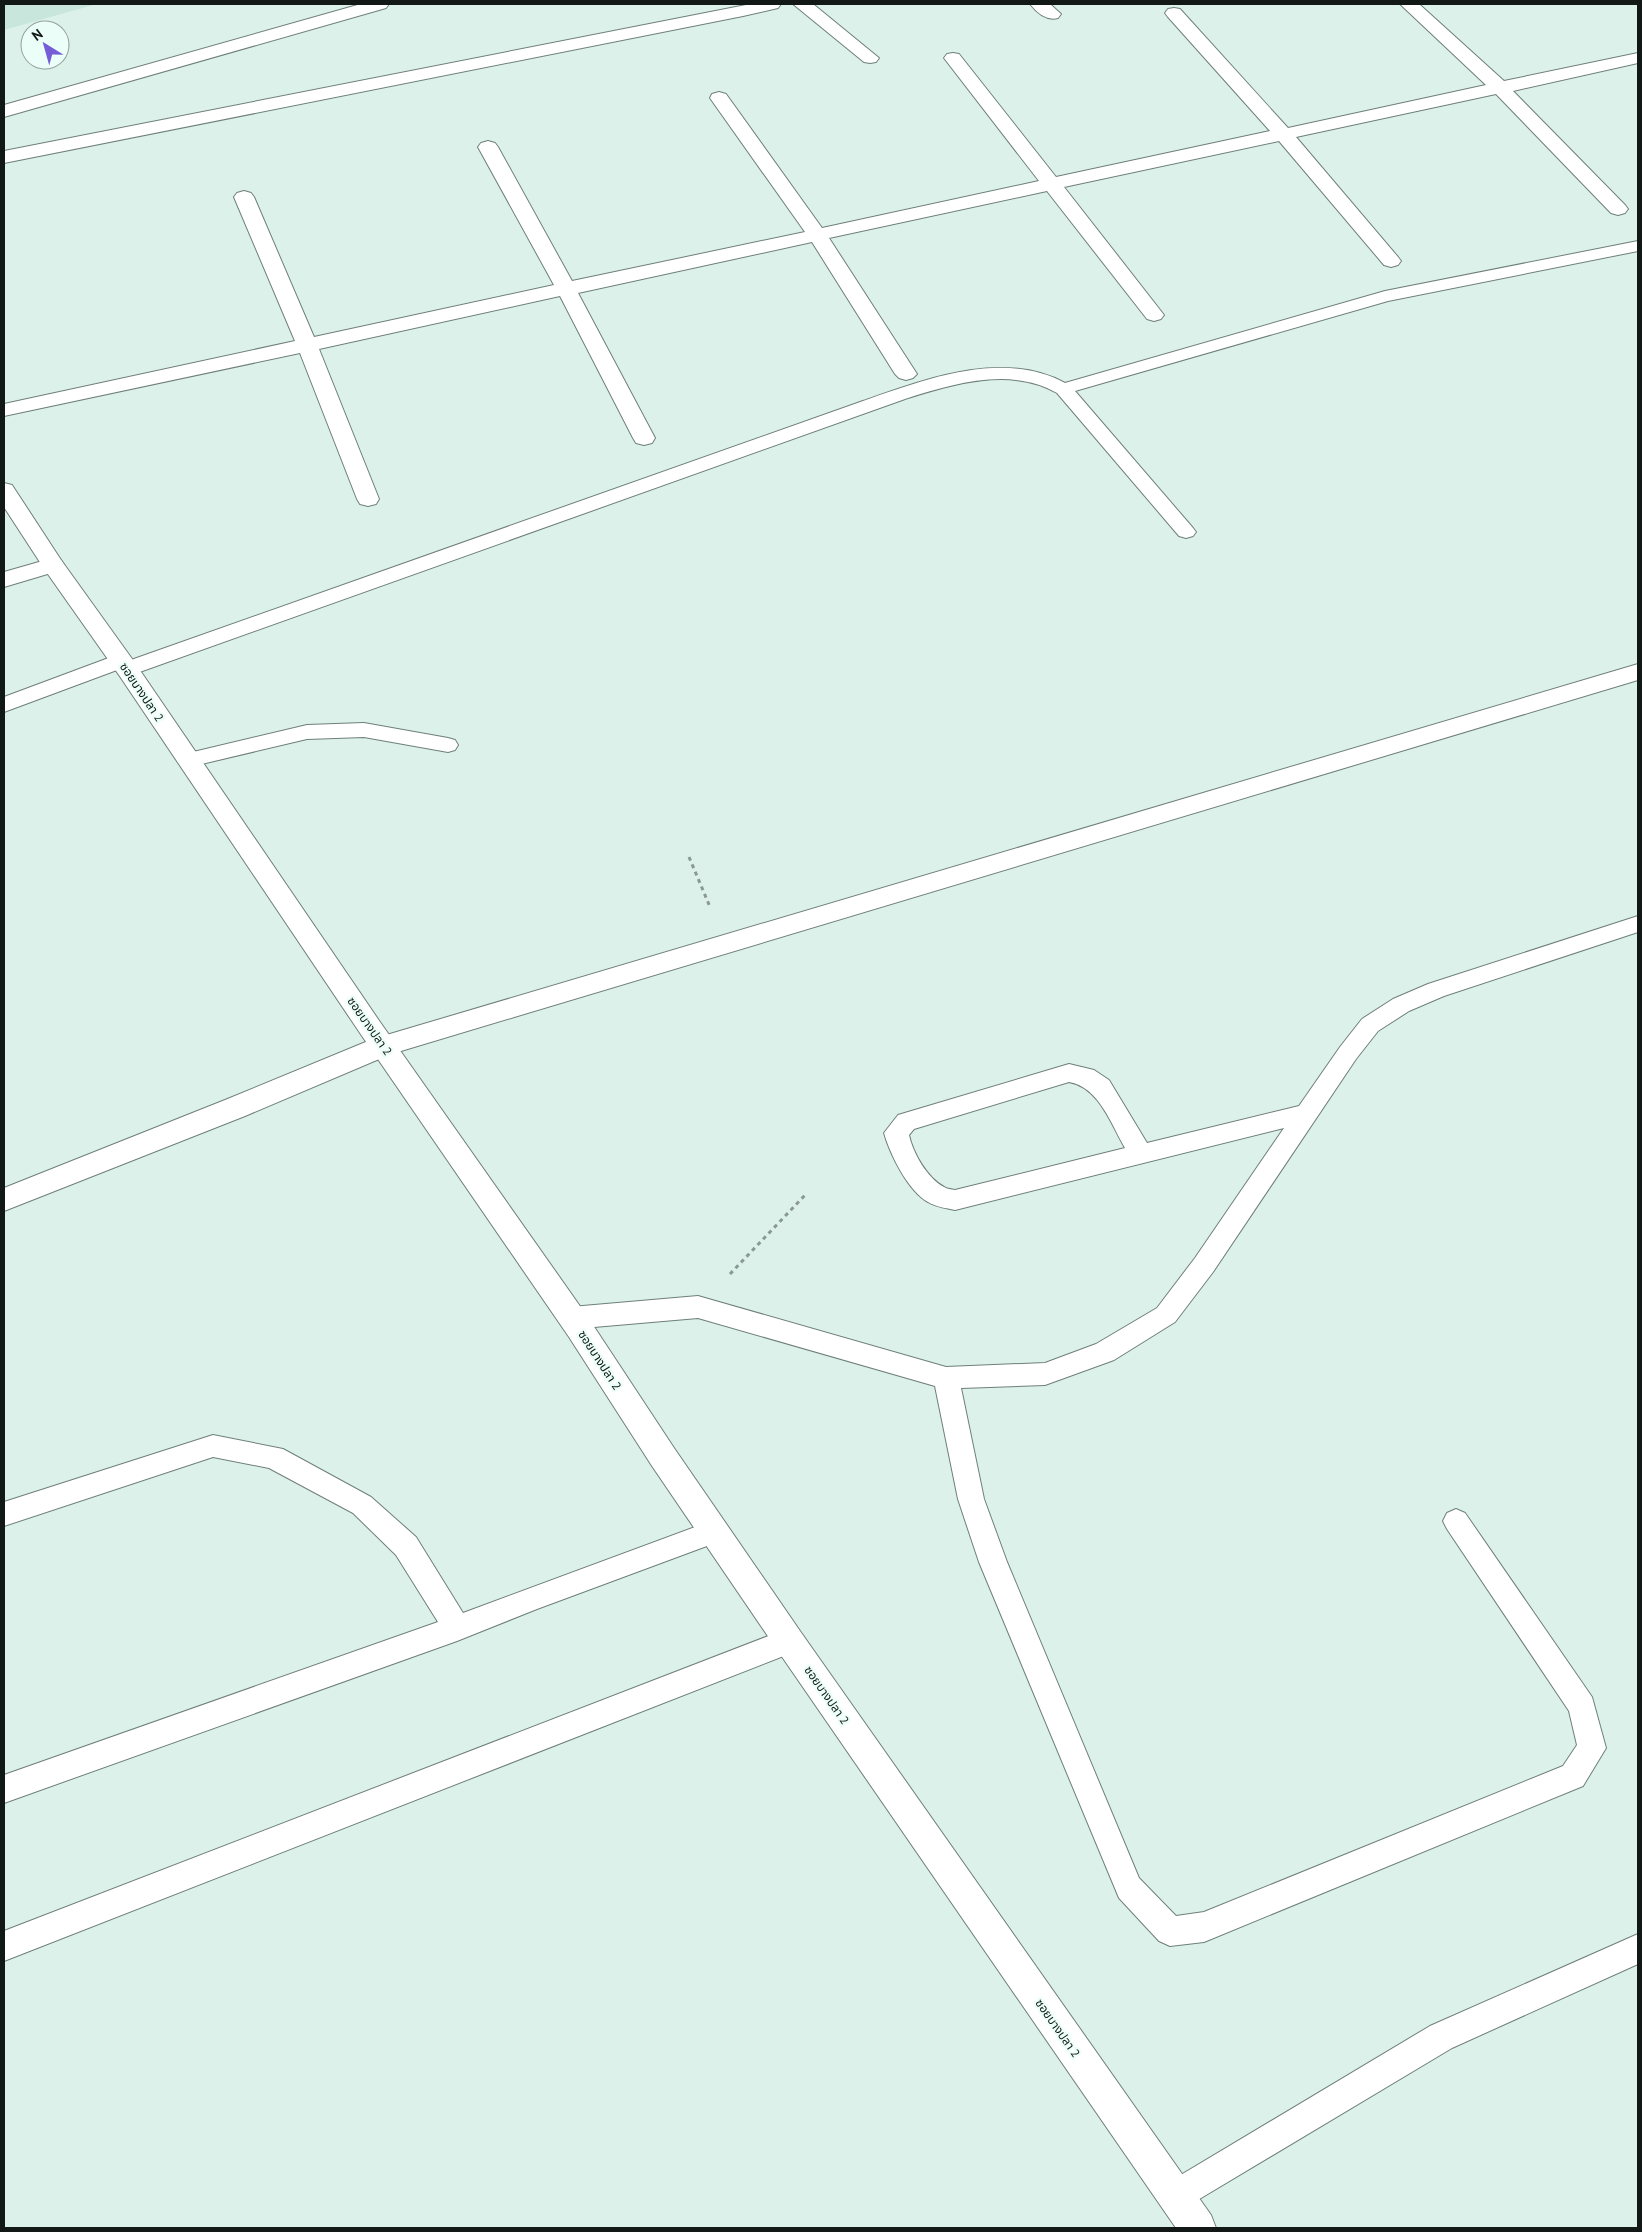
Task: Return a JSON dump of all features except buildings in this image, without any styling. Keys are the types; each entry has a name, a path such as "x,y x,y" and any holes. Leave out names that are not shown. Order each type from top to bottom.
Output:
{"street":[{"path":"4,111 380,4"},
{"path":"4,157 772,4"},
{"path":"802,4 870,58"},
{"path":"1410,4 1500,88 1618,210"},
{"path":"1174,13 1284,135 1391,261"},
{"path":"953,58 1154,315"},
{"path":"4,410 1638,58"},
{"path":"719,98 817,235 906,374"},
{"path":"488,147 566,289 644,438"},
{"path":"244,197 307,345 368,499"},
{"name":"ซอยบางปลา 2","path":"4,490 53,565 124,665 383,1046 572,1318 714,1532 1198,2228"},
{"path":"4,580 53,565"},
{"path":"4,1200 235,1108 383,1046 1638,672"}],"lane":[{"path":"1063,389 1384,296 1638,246"},
{"path":"4,705 918,389 971,376 1006,373 1040,378 1063,389 1186,532"},
{"path":"189,760 307,732 364,730 448,745"},
{"path":"572,1318 698,1307 946,1378 1045,1374 1105,1352 1166,1315 1204,1265 1307,1112 1370,1025 1401,1005 1436,990 1638,924"},
{"path":"1141,1154 1101,1086 1086,1076 1069,1073 906,1122 896,1133 898,1146 924,1182 937,1196 955,1200 1141,1154 1307,1112"},
{"path":"946,1378 971,1499 993,1562 1129,1888 1170,1931 1204,1927 1573,1776 1592,1748 1582,1706 1456,1521"},
{"path":"4,1514 213,1446 274,1457 362,1505 406,1546 457,1628"},
{"path":"4,1789 457,1628 530,1599 714,1532"},
{"path":"4,1946 789,1641"},
{"path":"1175,2196 1441,2037 1638,1949"}],"path":[{"path":"689,857 725,944"},
{"path":"698,1307 807,1194"}],"shaded area":[{"path":"4,4 97,4 40,20 20,20 20,26 4,30"}]}
